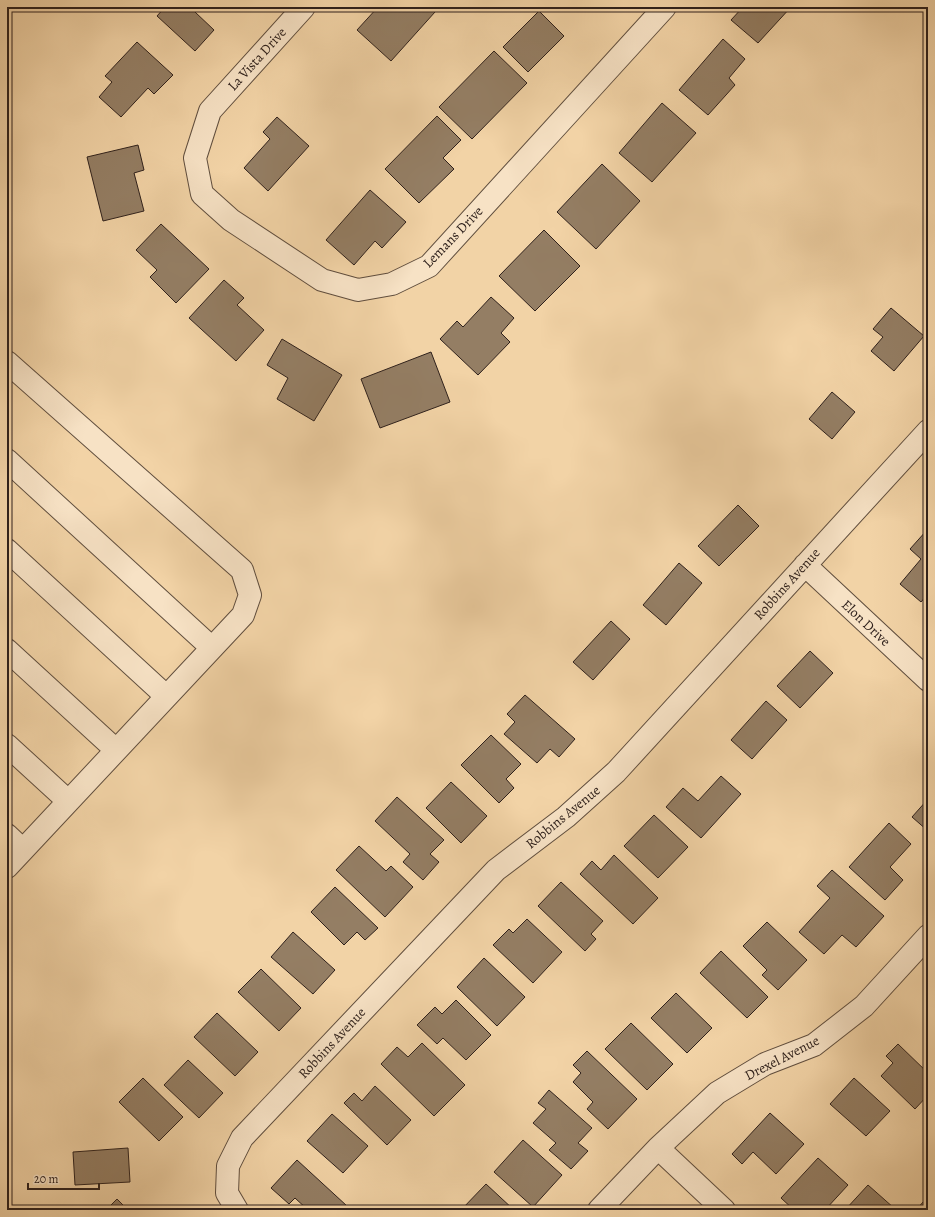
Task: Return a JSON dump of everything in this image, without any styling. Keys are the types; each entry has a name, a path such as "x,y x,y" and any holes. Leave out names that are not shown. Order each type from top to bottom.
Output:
{"street":[{"name":"La Vista Drive","path":"210,111 304,7"},
{"name":"Lemans Drive","path":"210,111 195,158 202,194 231,220 322,280 358,290 392,284 429,266 665,7"},
{"path":"7,362 242,570 250,595 243,615 7,867"},
{"name":"Robbins Avenue","path":"237,1210 227,1193 228,1166 242,1138 496,870 566,817 616,772 928,431"},
{"path":"7,460 212,648"},
{"path":"7,550 166,696"},
{"name":"Elon Drive","path":"805,565 928,680"},
{"path":"7,650 116,750"},
{"path":"7,745 68,801"},
{"path":"7,835 23,850"},
{"name":"Drexel Avenue","path":"599,1210 658,1148 717,1093 765,1064 814,1045 864,1006 928,936"},
{"path":"658,1148 724,1210"}],"building":[{"path":"165,7 200,7 195,12 214,30 195,51 157,16"},
{"path":"378,7 429,7 435,12 391,61 357,30"},
{"path":"743,7 791,7 758,43 731,20"},
{"path":"539,11 564,36 528,72 503,47"},
{"path":"723,39 745,59 729,78 735,85 708,115 679,90"},
{"path":"137,42 173,75 154,94 148,88 121,117 99,97 112,82 105,76"},
{"path":"494,51 527,83 472,139 439,107"},
{"path":"662,103 696,133 652,182 619,153"},
{"path":"437,116 461,140 443,158 454,169 419,203 385,169"},
{"path":"277,117 309,146 268,191 244,168 270,139 263,132"},
{"path":"138,145 144,170 134,173 144,211 103,221 87,157"},
{"path":"602,164 640,201 596,249 557,212"},
{"path":"370,190 406,222 382,248 375,241 354,265 326,240"},
{"path":"161,224 209,269 176,303 150,277 157,270 136,250"},
{"path":"544,230 580,266 535,311 499,276"},
{"path":"224,280 244,298 237,305 264,330 236,361 189,318"},
{"path":"491,297 514,318 501,333 510,342 478,375 440,339 457,321 463,327"},
{"path":"891,308 924,336 894,371 871,351 883,337 873,329"},
{"path":"282,339 342,375 314,421 277,399 288,378 267,365"},
{"path":"431,352 450,402 380,428 361,379"},
{"path":"832,392 855,412 832,439 809,419"},
{"path":"738,505 759,526 719,566 698,546"},
{"path":"927,530 928,594 921,602 900,584 921,559 910,549"},
{"path":"679,563 702,583 666,625 643,605"},
{"path":"611,621 630,639 593,680 573,662"},
{"path":"810,651 833,673 800,708 777,686"},
{"path":"525,695 575,739 559,757 550,749 537,763 504,734 515,722 507,714"},
{"path":"766,701 787,720 752,759 731,740"},
{"path":"491,735 521,764 506,779 514,788 499,803 461,765"},
{"path":"721,776 741,794 701,838 666,807 683,788 698,801"},
{"path":"451,782 487,816 461,843 426,808"},
{"path":"397,797 444,840 430,854 439,862 423,880 403,862 410,854 375,821"},
{"path":"928,799 928,831 912,817"},
{"path":"654,815 688,847 658,878 624,846"},
{"path":"889,823 911,844 890,867 903,880 885,900 849,867"},
{"path":"359,846 386,871 391,866 413,887 385,917 336,870"},
{"path":"614,855 658,898 633,924 580,874 592,861 601,870"},
{"path":"832,870 884,916 856,947 842,935 824,954 799,932 830,898 817,886"},
{"path":"561,882 603,921 591,934 596,939 585,951 538,906"},
{"path":"335,887 378,928 365,940 357,932 344,945 311,912"},
{"path":"527,919 562,952 533,983 493,945 509,929 513,933"},
{"path":"767,922 807,960 778,990 762,975 767,970 743,946"},
{"path":"293,932 335,970 313,994 271,957"},
{"path":"721,951 768,997 747,1018 700,973"},
{"path":"484,958 525,997 497,1026 457,987"},
{"path":"261,969 301,1008 279,1031 238,992"},
{"path":"676,993 712,1028 687,1053 651,1018"},
{"path":"456,1000 491,1035 466,1060 443,1038 437,1044 417,1025 435,1007 442,1014"},
{"path":"217,1013 258,1052 235,1076 194,1037"},
{"path":"631,1023 673,1064 647,1090 605,1049"},
{"path":"422,1043 465,1085 434,1116 381,1064 397,1047 408,1057"},
{"path":"898,1044 928,1073 928,1095 915,1109 881,1076 893,1063 886,1056"},
{"path":"587,1051 637,1099 608,1129 587,1109 593,1102 573,1082 581,1073 573,1065"},
{"path":"188,1060 223,1093 199,1118 164,1085"},
{"path":"143,1078 183,1117 159,1141 119,1102"},
{"path":"854,1078 890,1111 866,1136 830,1104"},
{"path":"375,1086 411,1120 387,1145 344,1103 354,1093 362,1101"},
{"path":"549,1090 592,1128 578,1143 588,1151 571,1169 549,1150 556,1143 533,1123 546,1109 538,1103"},
{"path":"770,1113 804,1144 776,1174 753,1152 742,1164 732,1154"},
{"path":"332,1114 368,1146 343,1173 307,1141"},
{"path":"523,1140 562,1175 533,1207 494,1172"},
{"path":"128,1148 130,1182 75,1185 73,1152"},
{"path":"818,1158 848,1185 825,1210 794,1210 781,1198"},
{"path":"297,1160 347,1206 344,1210 308,1210 295,1198 289,1204 271,1188"},
{"path":"486,1184 514,1210 461,1210"},
{"path":"868,1185 894,1208 892,1210 845,1210"},
{"path":"117,1199 128,1210 106,1210"},
{"path":"923,1202 928,1207 928,1210 916,1210"}]}
